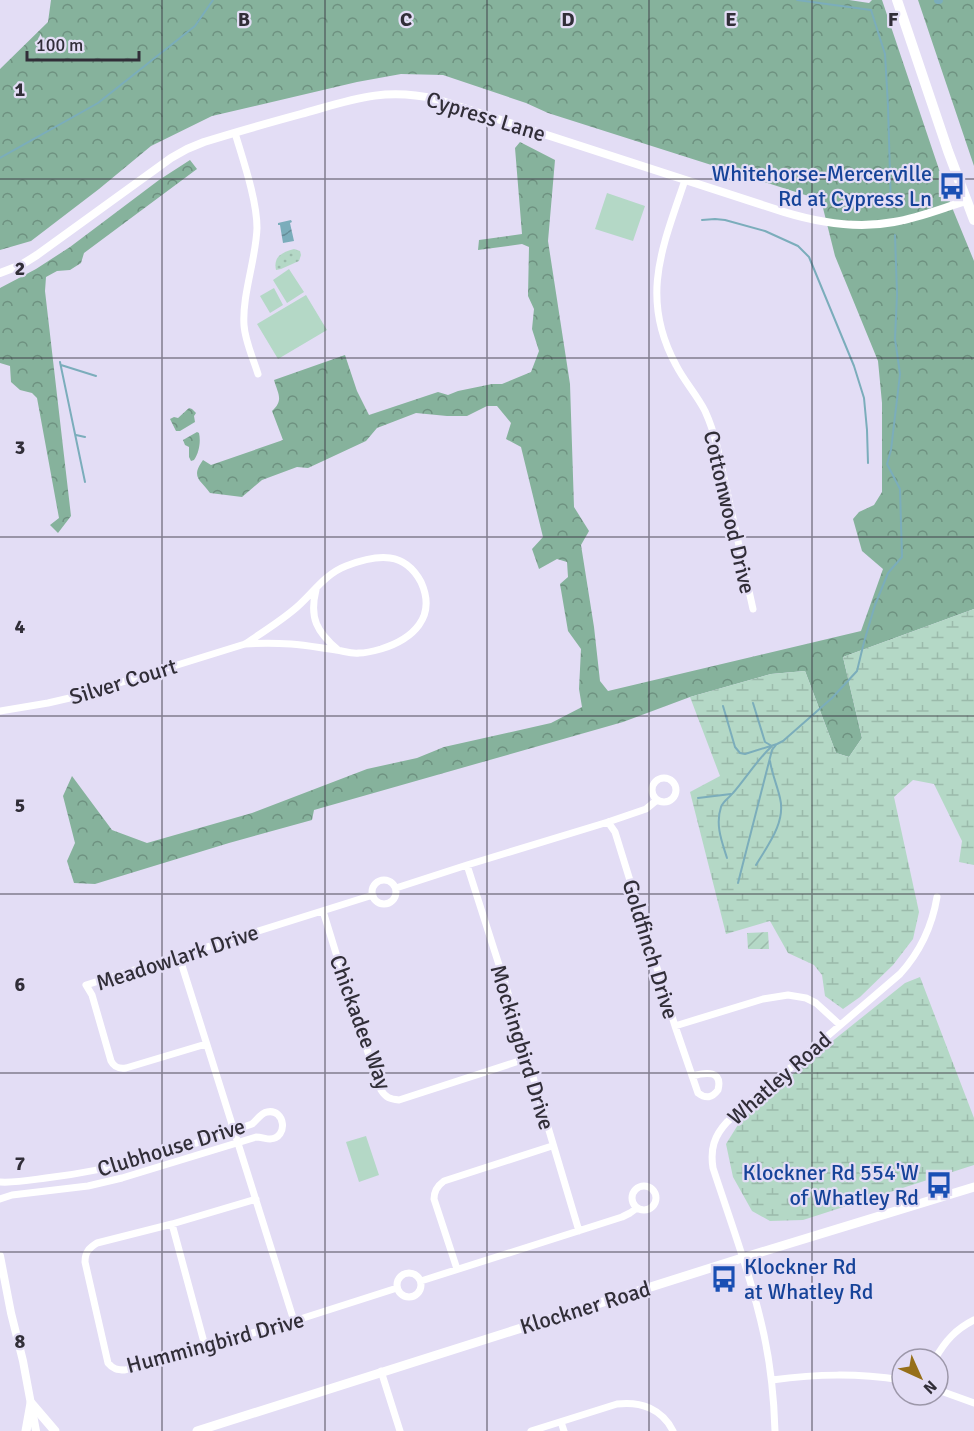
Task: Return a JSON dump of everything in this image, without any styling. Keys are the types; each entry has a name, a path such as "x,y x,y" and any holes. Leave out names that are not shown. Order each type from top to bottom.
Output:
{"main road":[{"path":"897,0 974,220"},
{"name":"Klockner Road","path":"196,1431 381,1371 974,1187"},
{"path":"26,1431 31,1403"},
{"path":"31,1403 55,1431"}],"street":[{"name":"Cypress Lane","path":"0,273 37,255 171,158 187,149 235,132 368,96 387,93 411,94 436,99 805,219 838,225 894,223 966,201"},
{"path":"235,132 256,211 256,241 244,312 244,325 258,374"},
{"name":"Cottonwood Drive","path":"685,180 660,258 657,276 657,310 671,355 704,410 717,446 753,609"},
{"name":"Silver Court","path":"0,711 48,704 74,697 245,644 291,644 350,653 369,652 393,645 411,634 427,610 425,590 410,566 396,559 381,557 346,566 329,575 282,619 245,644"},
{"path":"316,588 313,607 317,626 321,634 338,650"},
{"name":"Meadowlark Drive","path":"396,888 608,822 646,809 657,800"},
{"name":"Goldfinch Drive","path":"608,822 615,832 692,1076"},
{"name":"Mockingbird Drive","path":"467,865 579,1231"},
{"name":"Meadowlark Drive","path":"381,880 392,882 396,888 396,896 388,903 380,903 373,895 373,888 381,880"},
{"name":"Meadowlark Drive","path":"206,1044 126,1068 117,1068 111,1061 92,995 86,985 373,895"},
{"name":"Whatley Road","path":"775,1431 772,1380 764,1335 713,1168 712,1148 719,1131 727,1122 900,974 922,943 932,920 937,897"},
{"name":"Chickadee Way","path":"322,911 358,1023 385,1096 399,1100 516,1062 526,1055"},
{"path":"179,956 294,1321"},
{"path":"675,1026 763,999 788,995 806,998 816,1003 840,1025"},
{"name":"Clubhouse Drive","path":"0,1182 43,1179 132,1163 252,1124 267,1112 279,1115 282,1120 282,1130 273,1139 256,1137 122,1178 44,1192 12,1195 0,1199"},
{"path":"457,1269 434,1199 436,1189 444,1181 552,1146"},
{"path":"74,1174 76,1187"},
{"path":"43,1179 44,1192"},
{"name":"Hummingbird Drive","path":"256,1199 97,1243 90,1248 85,1255 85,1262 108,1364 112,1368 125,1370 294,1321 397,1288"},
{"name":"Hummingbird Drive","path":"421,1281 622,1217 637,1208"},
{"path":"172,1224 205,1346"},
{"path":"0,1256 36,1431"},
{"name":"Hummingbird Drive","path":"412,1273 421,1281 420,1293 413,1297 405,1297 397,1288 398,1280 404,1274 412,1273"},
{"path":"941,1347 956,1331 974,1320"},
{"path":"381,1371 400,1431"},
{"path":"772,1380 828,1374 890,1379"},
{"path":"950,1394 974,1403"},
{"path":"531,1431 617,1404 628,1403 656,1411 674,1431"},
{"path":"561,1422 564,1431"}],"green space":[{"path":"51,0 849,0 869,3 872,0 882,0 951,205 974,261 974,609 843,657 862,738 849,757 836,753 805,671 771,674 690,697 623,722 314,810 312,820 95,884 74,883 67,861 75,843 63,796 72,776 112,830 147,843 252,813 367,769 417,758 444,747 551,723 582,707 579,689 581,649 568,631 560,584 568,577 567,562 557,559 539,569 532,549 543,537 521,447 506,439 511,423 497,406 487,406 467,416 416,413 377,428 366,441 308,468 297,467 262,480 242,497 210,493 197,475 203,460 211,465 283,440 272,411 279,400 274,380 345,355 357,391 369,415 438,392 448,395 492,384 502,384 531,372 539,351 532,329 534,309 528,296 529,247 522,244 478,250 479,240 522,234 515,148 520,142 555,160 548,241 570,384 574,507 589,531 581,545 600,681 608,691 861,631 883,569 862,551 853,519 859,512 874,505 882,492 882,403 878,361 835,256 821,200 548,113 526,103 443,75 401,74 212,116 151,146 31,241 0,250 0,69 48,22"},
{"path":"918,0 974,0 974,166"},
{"path":"190,160 197,169 84,253 81,263 70,270 57,271 46,277 45,291 71,516 58,533 50,525 59,518 37,398 32,393 20,390 11,382 10,366 0,363 0,288 70,247 159,180"},
{"path":"607,193 645,206 633,241 595,229"},
{"path":"294,249 300,251 299,261 276,270 277,258"},
{"path":"289,269 304,292 287,303 273,280"},
{"path":"274,288 283,305 270,313 260,296"},
{"path":"306,295 327,330 278,359 257,324"},
{"path":"189,408 196,413 195,422 176,431 170,419 178,418"},
{"path":"197,432 200,436 199,447 196,457 191,461 189,447 183,440"},
{"path":"974,609 974,865 959,862 962,841 934,784 913,780 894,797 919,912 913,939 893,965 860,997 843,1009 825,996 822,975 814,965 788,953 770,921 726,934 690,792 720,776 690,697 771,674 805,671 836,753 849,757 862,738 843,657"},
{"path":"768,932 769,949 748,949 747,933"},
{"path":"920,977 974,1118 974,1165 803,1220 770,1221 752,1211 733,1177 726,1144 741,1120 815,1055 905,983"},
{"path":"366,1136 379,1175 359,1182 346,1142"}],"water":[{"path":"291,220 294,241 283,243 278,223"}],"waterway":[{"path":"0,158 98,103 195,26 213,0"},
{"path":"797,0 871,10 885,54 891,208"},
{"path":"702,220 725,220 765,231 798,246 809,257 854,366 864,398 868,463"},
{"path":"723,706 735,747 740,753 745,754 783,741 832,698 857,671 875,605 888,573 902,557 900,489 887,464 891,450 900,374 895,339 897,294 895,235"},
{"path":"60,362 85,482"},
{"path":"61,365 96,376"},
{"path":"76,435 85,437"},
{"path":"727,858 719,827 721,807 772,746 765,742 753,703"},
{"path":"738,883 772,750 776,745"},
{"path":"756,865 775,833 780,816 780,798 770,761"},
{"path":"698,798 731,794"}],"place":[{"name":"Whitehorse-Mercerville Rd at Cypress Ln","path":"952,186"},
{"name":"Klockner Rd 554'W of Whatley Rd","path":"939,1185"},
{"name":"Klockner Rd at Whatley Rd","path":"724,1279"}]}
